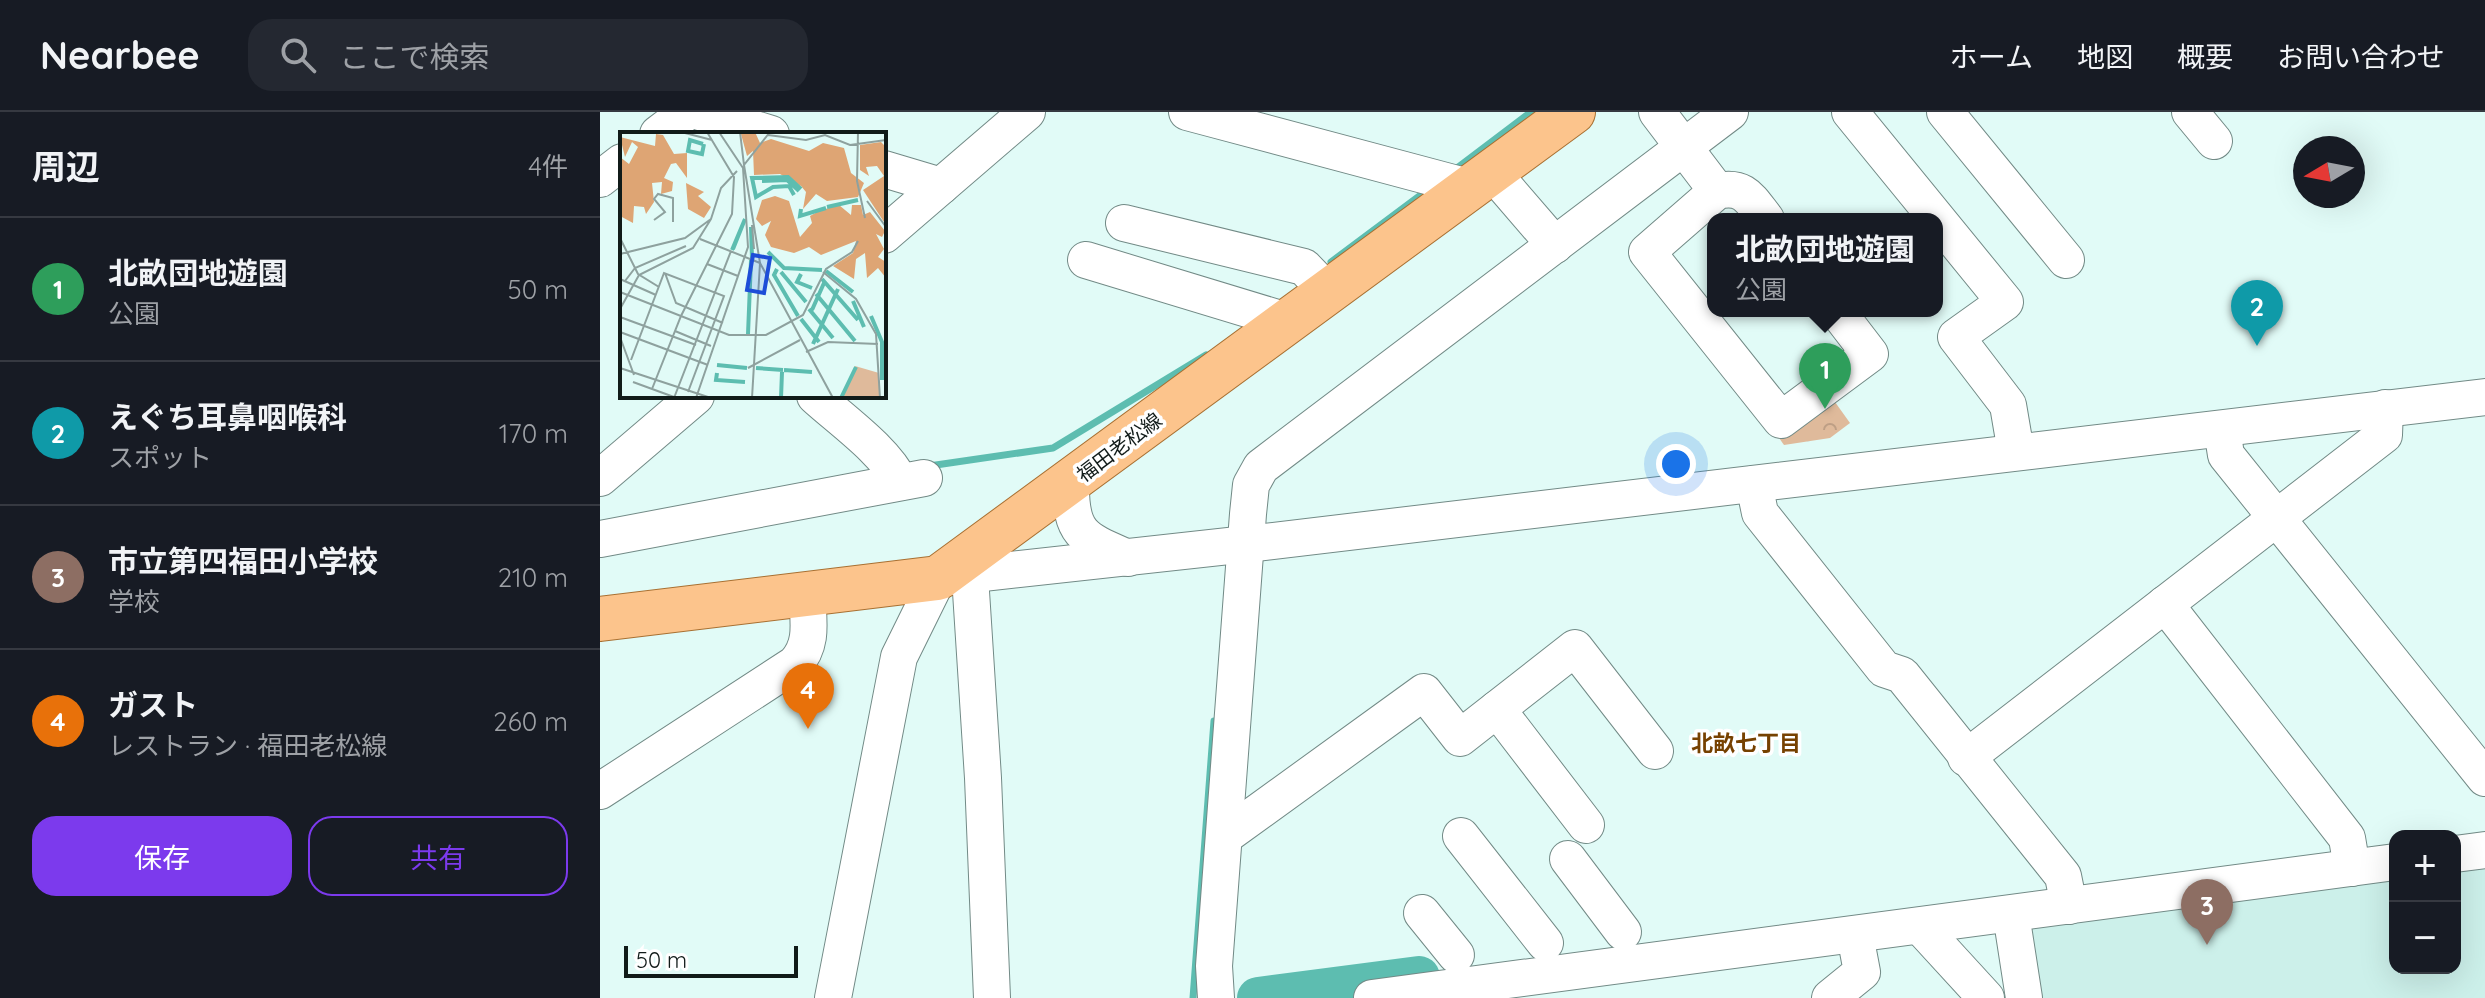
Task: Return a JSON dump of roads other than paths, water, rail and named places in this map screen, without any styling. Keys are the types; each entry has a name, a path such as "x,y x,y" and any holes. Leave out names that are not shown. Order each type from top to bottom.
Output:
{"main road":[{"name":"福田老松線","path":"600,619 954,577 1317,280 1461,180 1573,112"}],"street":[{"path":"661,132 687,112"},
{"path":"700,112 765,132"},
{"path":"886,233 1027,112"},
{"path":"1187,112 1461,180 1549,238"},
{"path":"1216,997 1214,966 1251,485 1261,467 1549,238 1673,133 1730,112"},
{"path":"1850,112 1932,213"},
{"path":"1945,112 2066,260"},
{"path":"2190,112 2214,141"},
{"path":"1673,133 1717,191"},
{"path":"600,179 620,164"},
{"path":"886,170 941,186"},
{"path":"1761,213 1746,194 1732,188 1717,191 1647,252 1781,420 1870,354 1842,317"},
{"path":"1124,223 1304,267 1317,280"},
{"path":"1943,226 2005,302 1956,337 2008,405 2016,452"},
{"path":"1086,260 1270,316"},
{"path":"833,998 899,657 954,577 2485,397"},
{"path":"600,478 694,398"},
{"path":"600,539 912,480 895,472 817,398"},
{"path":"1966,758 2384,435 2385,408"},
{"path":"2222,429 2226,455 2485,778"},
{"path":"1071,483 1070,505 1077,525 1086,538 1128,558"},
{"path":"1754,484 1760,513 1884,669 1902,675 2063,876 2067,896"},
{"path":"954,577 983,778 992,998"},
{"path":"600,791 795,664 803,656 809,639 807,594"},
{"path":"2165,604 2347,838 2350,857"},
{"path":"1225,836 1424,692 1460,738 1575,648 1655,751"},
{"path":"1497,709 1586,825"},
{"path":"1461,836 1545,943"},
{"path":"2461,853 2485,850"},
{"path":"1372,998 1520,988 1855,935 2011,914 2067,896 2350,857 2389,861"},
{"path":"1568,859 1623,932"},
{"path":"1422,913 1456,955"},
{"path":"2011,914 2024,998"},
{"path":"1920,926 1986,998"},
{"path":"1830,998 1862,972 1855,935"}],"waterway":[{"path":"1453,171 1531,112"},
{"path":"1331,262 1430,188"},
{"path":"929,466 1053,448 1206,355"},
{"path":"1193,998 1214,721"},
{"path":"1258,998 1419,977"}],"place":[{"name":"えぐち耳鼻咽喉科","path":"2257,346"},
{"name":"北畝団地遊園","path":"1825,409"},
{"name":"ガスト","path":"808,729"},
{"name":"市立第四福田小学校","path":"2207,945"}],"district":[{"name":"北畝七丁目","path":"1746,743"}]}
